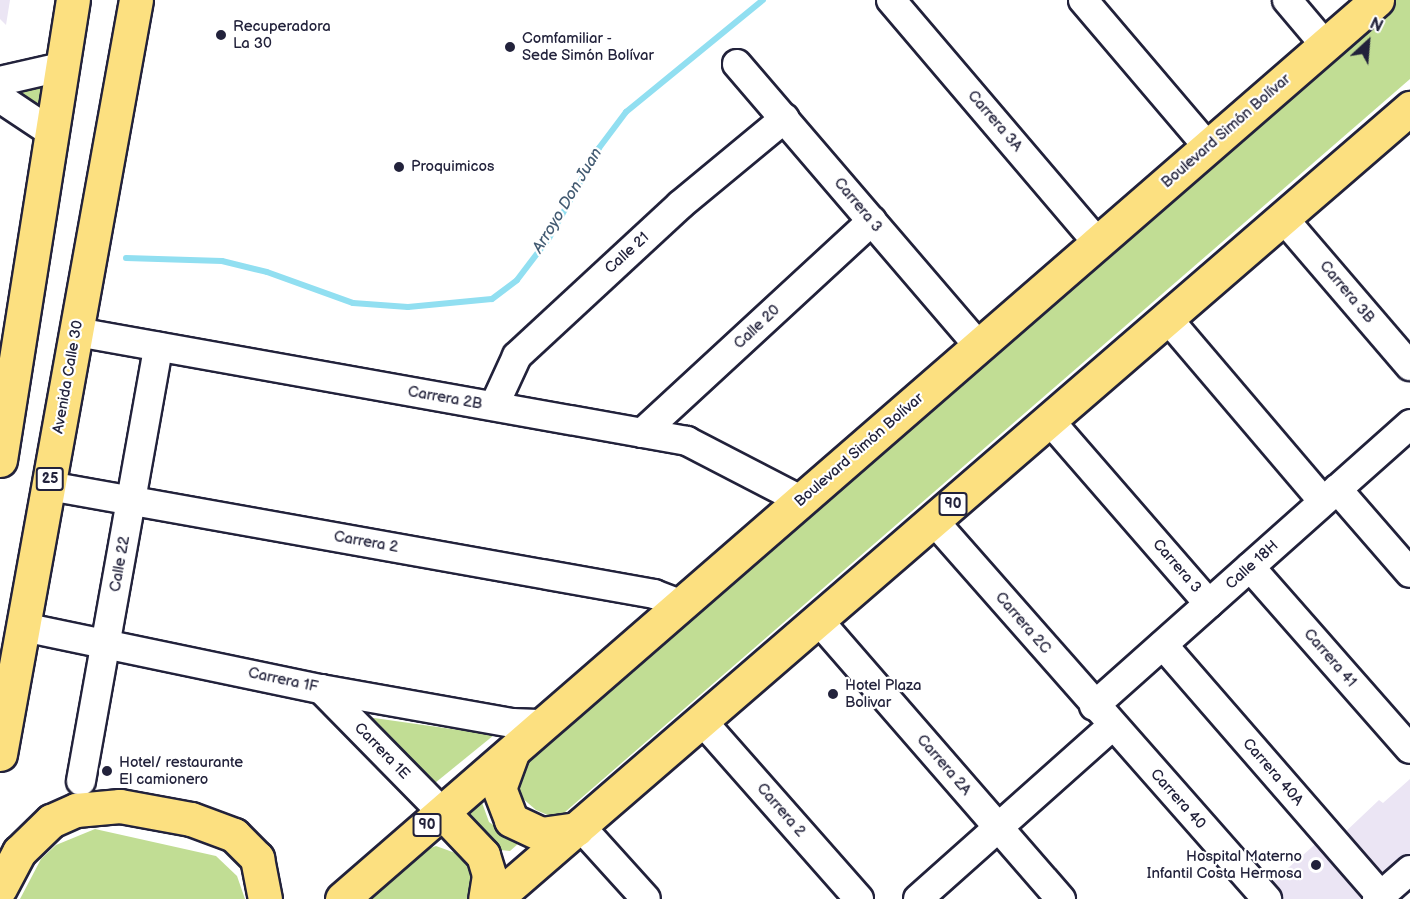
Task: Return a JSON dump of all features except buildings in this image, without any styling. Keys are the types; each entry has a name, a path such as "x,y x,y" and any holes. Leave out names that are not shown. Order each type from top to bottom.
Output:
{"highway":[{"path":"0,459 73,0"},
{"name":"Avenida Calle 30","path":"0,754 136,0"},
{"name":"Boulevard Simón Bolívar","path":"342,899 1377,0"},
{"name":"90","path":"495,899 703,722 1283,218 1406,120"},
{"path":"512,751 499,788 511,820 541,834 579,827"},
{"path":"0,888 19,852 51,821 76,810 120,806 191,819 234,835 257,858 265,899"},
{"path":"443,813 483,855 489,874 485,899"}],"street":[{"name":"Carrera 3A","path":"891,0 1098,243"},
{"path":"1083,0 1208,147"},
{"path":"1287,0 1325,45"},
{"name":"Carrera 3","path":"737,64 979,346"},
{"path":"0,81 61,67"},
{"path":"0,98 51,132"},
{"name":"Calle 21","path":"494,406 517,356 680,206 784,118"},
{"name":"Carrera 3B","path":"1283,218 1410,366"},
{"name":"Calle 20","path":"642,433 872,220"},
{"path":"1167,318 1330,495 1410,573"},
{"name":"Carrera 2B","path":"77,332 687,441 801,500"},
{"name":"Calle 22","path":"81,781 158,347"},
{"name":"Carrera 3","path":"1050,421 1209,604"},
{"name":"Calle 18H","path":"918,899 998,828 1103,716 1163,645 1410,424"},
{"name":"Carrera 2","path":"49,486 654,594 682,605"},
{"name":"Carrera 2C","path":"934,521 1103,716"},
{"name":"Carrera 41","path":"1250,567 1410,749"},
{"name":"Carrera 2A","path":"819,621 1061,899"},
{"name":"Carrera 1F","path":"23,627 321,689 512,723 544,724"},
{"name":"Carrera 40A","path":"1163,645 1381,898"},
{"name":"Carrera 1E","path":"321,689 443,813"},
{"name":"Carrera 40","path":"1103,716 1267,899"},
{"name":"Carrera 2","path":"703,722 859,899"},
{"path":"579,827 646,899"},
{"path":"1381,898 1410,870"}],"shaded area":[{"path":"0,0 10,0 6,25 0,19"},
{"path":"1410,779 1410,863 1385,885 1342,835 1379,800 1383,803"},
{"name":"Hospital Materno Infantil Costa Hermosa","path":"1319,841 1368,897 1365,899 1275,899 1265,888"}],"green space":[{"path":"1394,0 1410,0 1410,79 557,819 536,810 521,797 514,782 515,766 1099,250"},
{"path":"51,77 45,121 0,91"},
{"path":"367,717 494,735 435,783"},
{"path":"480,797 489,822 519,843 510,851 491,849 460,814"},
{"path":"95,829 216,856 237,876 245,899 20,899 41,859 56,845"},
{"path":"436,846 461,855 469,866 472,879 467,899 366,899 417,853"}],"waterway":[{"name":"Arroyo Don Juan","path":"126,258 222,261 267,272 353,303 408,307 492,299 517,280 549,238 599,148 626,112 763,0"}],"place":[{"name":"Recuperadora La 30","path":"221,35"},
{"name":"Comfamiliar - Sede Simón Bolívar","path":"510,47"},
{"name":"Proquimicos","path":"399,167"},
{"name":"Hotel Plaza Bolivar","path":"833,694"},
{"name":"Hotel/ restaurante El camionero","path":"107,771"},
{"name":"Hospital Materno Infantil Costa Hermosa","path":"1316,865"}]}
